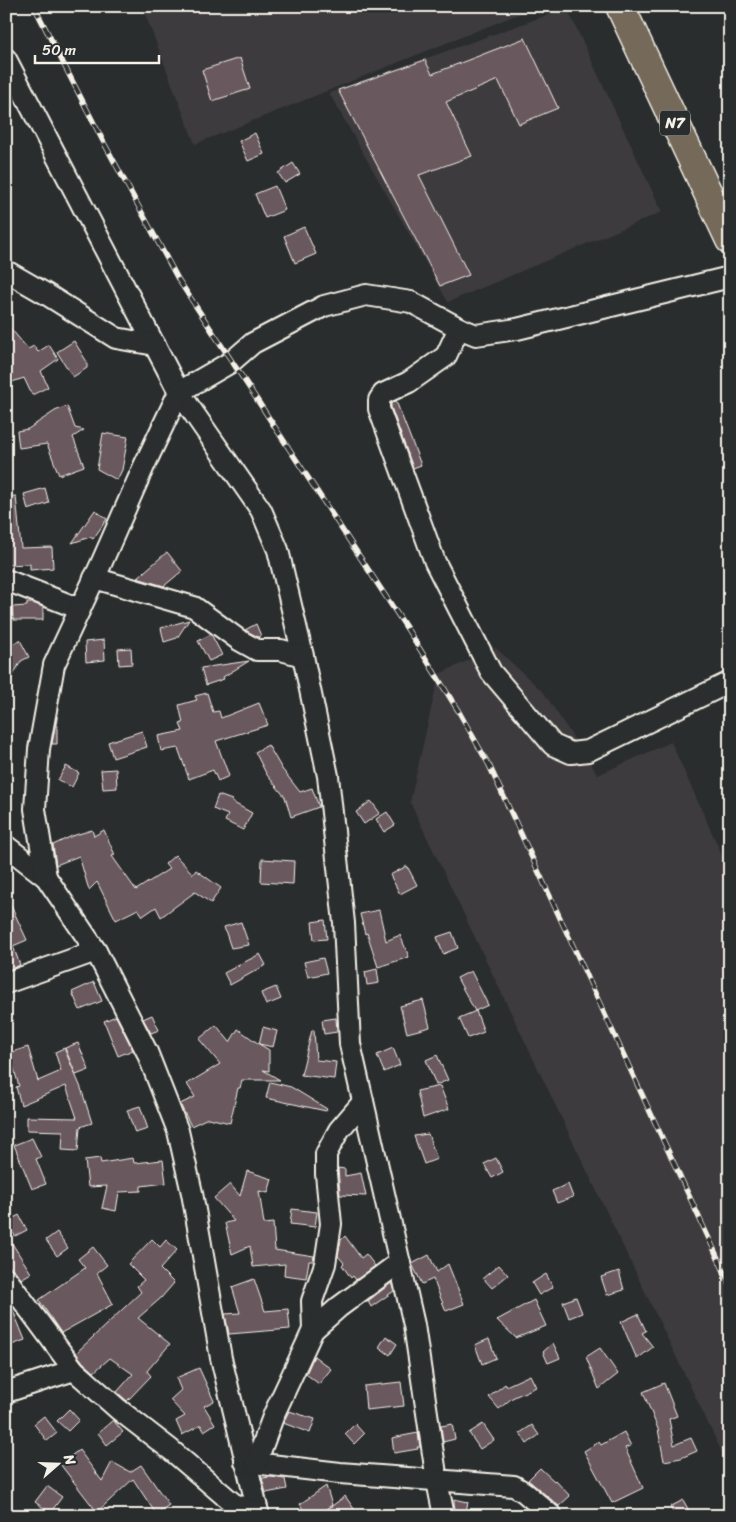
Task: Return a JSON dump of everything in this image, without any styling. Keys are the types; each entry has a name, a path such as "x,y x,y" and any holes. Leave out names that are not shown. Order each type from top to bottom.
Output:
{"highway":[{"name":"N7","path":"620,6 730,240"}],"street":[{"path":"6,60 179,392 260,510 278,550 303,656 328,776 344,923 350,1044 414,1325 444,1516"},
{"path":"6,271 116,338 155,345"},
{"path":"46,878 36,809 39,749 54,665 179,392 231,362 253,343 324,306 366,295 411,302 476,335 517,329 730,277"},
{"path":"459,328 446,356 409,382 383,394 379,400 379,409 435,562 491,672 553,744 572,754 588,751 730,682"},
{"path":"94,578 194,607 256,650 281,650 303,656"},
{"path":"6,580 80,609"},
{"path":"6,846 46,878 96,951 147,1052 178,1131 192,1193 221,1358 251,1463 259,1514 232,1510 171,1450 118,1409 74,1370 6,1278"},
{"path":"6,983 96,951"},
{"path":"313,1330 312,1301 325,1264 332,1224 326,1174 326,1154 339,1130 363,1102"},
{"path":"251,1463 313,1330 339,1307 400,1262"},
{"path":"6,1392 74,1370"},
{"path":"251,1463 340,1473 514,1486 552,1516"}],"shaded area":[{"path":"142,6 524,6 526,11 195,144"},
{"path":"567,8 662,212 448,302 329,93"},
{"path":"496,648 544,693 598,775 671,742 730,873 730,1469 410,802 439,674"}],"building":[{"path":"525,38 558,108 519,124 498,80 446,102 472,156 419,175 469,275 440,286 338,90 425,60 432,74"},
{"path":"240,58 250,89 212,101 202,70"},
{"path":"255,133 264,154 248,161 239,141"},
{"path":"293,163 300,174 285,183 278,173"},
{"path":"275,186 285,210 265,218 255,194"},
{"path":"304,227 316,254 295,263 284,236"},
{"path":"6,323 28,349 34,346 38,352 49,345 58,359 41,371 48,387 32,395 24,378 6,384"},
{"path":"74,341 87,362 87,368 73,377 57,352"},
{"path":"396,401 421,465 413,468 391,407 391,403"},
{"path":"67,406 75,428 84,430 73,437 84,466 59,475 47,444 19,448 17,431 28,429 55,411"},
{"path":"103,433 128,437 122,470 117,480 97,469"},
{"path":"45,488 49,503 28,510 24,494"},
{"path":"16,496 21,548 52,547 53,568 30,570 30,564 6,565 6,497"},
{"path":"95,510 107,519 93,539 90,537 72,543"},
{"path":"167,552 182,571 164,586 137,578"},
{"path":"27,603 43,607 43,620 13,620 12,607 27,606"},
{"path":"189,620 177,638 164,642 161,628"},
{"path":"256,624 261,636 258,637 245,630"},
{"path":"211,634 222,655 209,661 198,641"},
{"path":"20,640 29,657 21,661 6,688 6,647"},
{"path":"104,640 105,660 86,662 85,642"},
{"path":"131,648 132,664 119,665 118,649"},
{"path":"249,661 223,677 224,679 206,685 201,668"},
{"path":"207,693 213,712 219,711 221,718 259,703 268,725 216,741 229,776 218,781 213,770 189,779 178,748 161,751 158,736 183,731 180,724 183,723 179,705 197,700 195,696"},
{"path":"57,716 57,744 52,744"},
{"path":"142,731 147,747 113,758 108,742"},
{"path":"268,745 282,769 300,792 312,788 319,807 291,817 285,797 267,775 255,752"},
{"path":"66,766 79,773 72,787 58,780"},
{"path":"116,769 117,788 103,789 101,770"},
{"path":"218,795 232,800 232,802 252,813 243,830 225,821 228,815 213,809"},
{"path":"371,801 380,813 364,824 356,812"},
{"path":"387,812 395,825 384,832 376,819"},
{"path":"92,830 94,836 104,830 115,855 112,856 136,890 169,869 165,864 175,855 193,874 196,870 221,888 211,903 195,892 161,917 156,907 143,916 138,909 116,920 97,882 89,890 79,856 56,865 53,845 72,836"},
{"path":"262,859 294,861 293,884 261,882"},
{"path":"407,866 417,885 400,894 390,875"},
{"path":"6,895 27,940 13,946 20,965 8,970 6,964"},
{"path":"379,910 386,941 400,935 409,957 378,967 367,933 365,934 360,914"},
{"path":"325,920 327,939 314,940 312,922"},
{"path":"241,922 249,945 231,948 224,927"},
{"path":"452,932 458,948 443,954 437,937"},
{"path":"260,954 266,965 230,985 224,973"},
{"path":"323,958 327,973 308,977 304,962"},
{"path":"377,969 379,983 367,985 365,972"},
{"path":"471,971 488,1005 475,1011 457,978"},
{"path":"94,982 102,1001 80,1010 72,992"},
{"path":"276,987 281,999 266,1005 261,993"},
{"path":"423,1000 430,1027 407,1033 400,1006"},
{"path":"476,1011 484,1032 468,1038 459,1018"},
{"path":"152,1015 159,1030 151,1033 143,1019"},
{"path":"116,1016 133,1050 118,1056 104,1021"},
{"path":"336,1018 337,1032 324,1034 322,1020"},
{"path":"216,1025 230,1042 238,1029 269,1050 269,1071 263,1070 280,1080 242,1080 240,1088 238,1088 230,1123 208,1118 191,1126 180,1104 195,1097 187,1084 220,1064 199,1039"},
{"path":"263,1027 277,1031 273,1047 259,1044"},
{"path":"312,1030 314,1030 316,1060 336,1062 334,1079 301,1075"},
{"path":"78,1043 89,1070 76,1075 65,1048"},
{"path":"28,1047 38,1081 61,1071 55,1052 64,1048 81,1088 92,1123 80,1127 78,1151 62,1150 63,1131 27,1130 27,1117 77,1118 66,1086 21,1105 16,1087 19,1086 9,1053"},
{"path":"393,1048 400,1065 384,1072 377,1055"},
{"path":"437,1055 448,1080 436,1085 426,1060"},
{"path":"270,1082 291,1087 327,1109 326,1111 266,1098"},
{"path":"440,1086 449,1109 423,1118 417,1091"},
{"path":"140,1106 148,1129 135,1133 127,1110"},
{"path":"428,1134 437,1159 424,1164 414,1136"},
{"path":"32,1138 41,1157 36,1159 46,1184 32,1189 14,1145"},
{"path":"100,1158 101,1163 133,1158 134,1163 163,1160 166,1183 141,1186 141,1191 119,1192 116,1211 102,1208 107,1186 88,1187 85,1160"},
{"path":"496,1158 503,1172 492,1178 484,1164"},
{"path":"338,1168 345,1169 345,1176 361,1173 366,1196 340,1195"},
{"path":"247,1171 272,1179 268,1193 259,1191 264,1224 273,1223 275,1250 314,1256 313,1261 309,1261 306,1278 284,1275 285,1264 253,1267 250,1246 232,1254 225,1223 234,1221 214,1198 230,1184 240,1196"},
{"path":"568,1184 573,1197 557,1203 552,1191"},
{"path":"292,1209 317,1212 315,1227 290,1224"},
{"path":"19,1215 27,1230 15,1236 7,1222"},
{"path":"57,1232 68,1248 57,1256 46,1240"},
{"path":"6,1234 31,1273 21,1279 15,1271 6,1266"},
{"path":"345,1236 361,1258 366,1254 375,1266 356,1280 353,1276 351,1278 342,1265 344,1263 338,1256 341,1240"},
{"path":"152,1239 160,1247 166,1240 177,1250 160,1269 174,1283 161,1298 138,1318 170,1344 147,1371 151,1376 127,1401 117,1392 133,1374 110,1358 94,1372 76,1353 141,1292 137,1286 144,1280 128,1264"},
{"path":"93,1247 107,1265 97,1273 113,1304 61,1333 39,1300 85,1268 78,1259"},
{"path":"429,1255 437,1272 448,1264 464,1304 446,1311 433,1279 422,1284 412,1264"},
{"path":"499,1265 508,1275 492,1288 483,1278"},
{"path":"619,1271 624,1290 607,1295 601,1277"},
{"path":"546,1274 553,1287 539,1295 532,1283"},
{"path":"254,1279 265,1311 288,1309 290,1329 229,1334 225,1314 240,1313 232,1287"},
{"path":"391,1283 394,1291 371,1307 368,1301"},
{"path":"576,1297 582,1313 569,1318 563,1302"},
{"path":"6,1298 10,1303 25,1340 6,1347"},
{"path":"534,1300 546,1326 516,1338 497,1320"},
{"path":"638,1314 646,1331 642,1333 653,1347 637,1359 621,1322"},
{"path":"386,1336 397,1344 390,1355 379,1347"},
{"path":"489,1339 496,1358 482,1364 475,1345"},
{"path":"553,1343 560,1358 548,1363 543,1352"},
{"path":"600,1348 618,1374 599,1389 586,1357"},
{"path":"314,1356 331,1369 319,1384 306,1374"},
{"path":"199,1368 214,1401 204,1406 215,1424 204,1431 201,1425 182,1435 176,1421 185,1416 170,1400 181,1390 176,1378"},
{"path":"530,1375 536,1387 512,1398 499,1409 489,1397 505,1384 506,1386"},
{"path":"401,1382 404,1406 366,1410 364,1386"},
{"path":"664,1383 677,1416 669,1419 674,1445 691,1438 697,1451 681,1458 664,1461 658,1429 643,1392"},
{"path":"69,1409 79,1420 68,1431 57,1421"},
{"path":"289,1411 315,1419 310,1433 283,1423"},
{"path":"44,1416 57,1433 47,1441 34,1424"},
{"path":"113,1420 123,1432 107,1445 98,1433"},
{"path":"355,1424 364,1434 354,1444 345,1434"},
{"path":"452,1424 455,1439 443,1442 441,1426"},
{"path":"483,1424 494,1440 480,1449 469,1433"},
{"path":"532,1425 539,1435 527,1444 520,1433"},
{"path":"624,1432 631,1446 625,1448 643,1488 612,1503 584,1451 599,1442 601,1445"},
{"path":"418,1433 420,1447 417,1447 418,1449 394,1453 392,1438"},
{"path":"79,1450 102,1481 112,1462 130,1472 141,1465 169,1505 156,1514 133,1479 97,1512 60,1464"},
{"path":"540,1468 570,1496 559,1506 528,1480"},
{"path":"262,1478 285,1479 287,1489 266,1493"},
{"path":"47,1486 62,1497 50,1513 35,1502"},
{"path":"326,1486 332,1505 315,1516 307,1516 300,1504"},
{"path":"345,1496 359,1516 319,1516"},
{"path":"454,1499 468,1502 465,1516 456,1514"},
{"path":"683,1500 692,1516 675,1516 670,1507"}],"railway":[{"path":"34,6 103,141 178,279 413,638 489,765 730,1284"}]}
